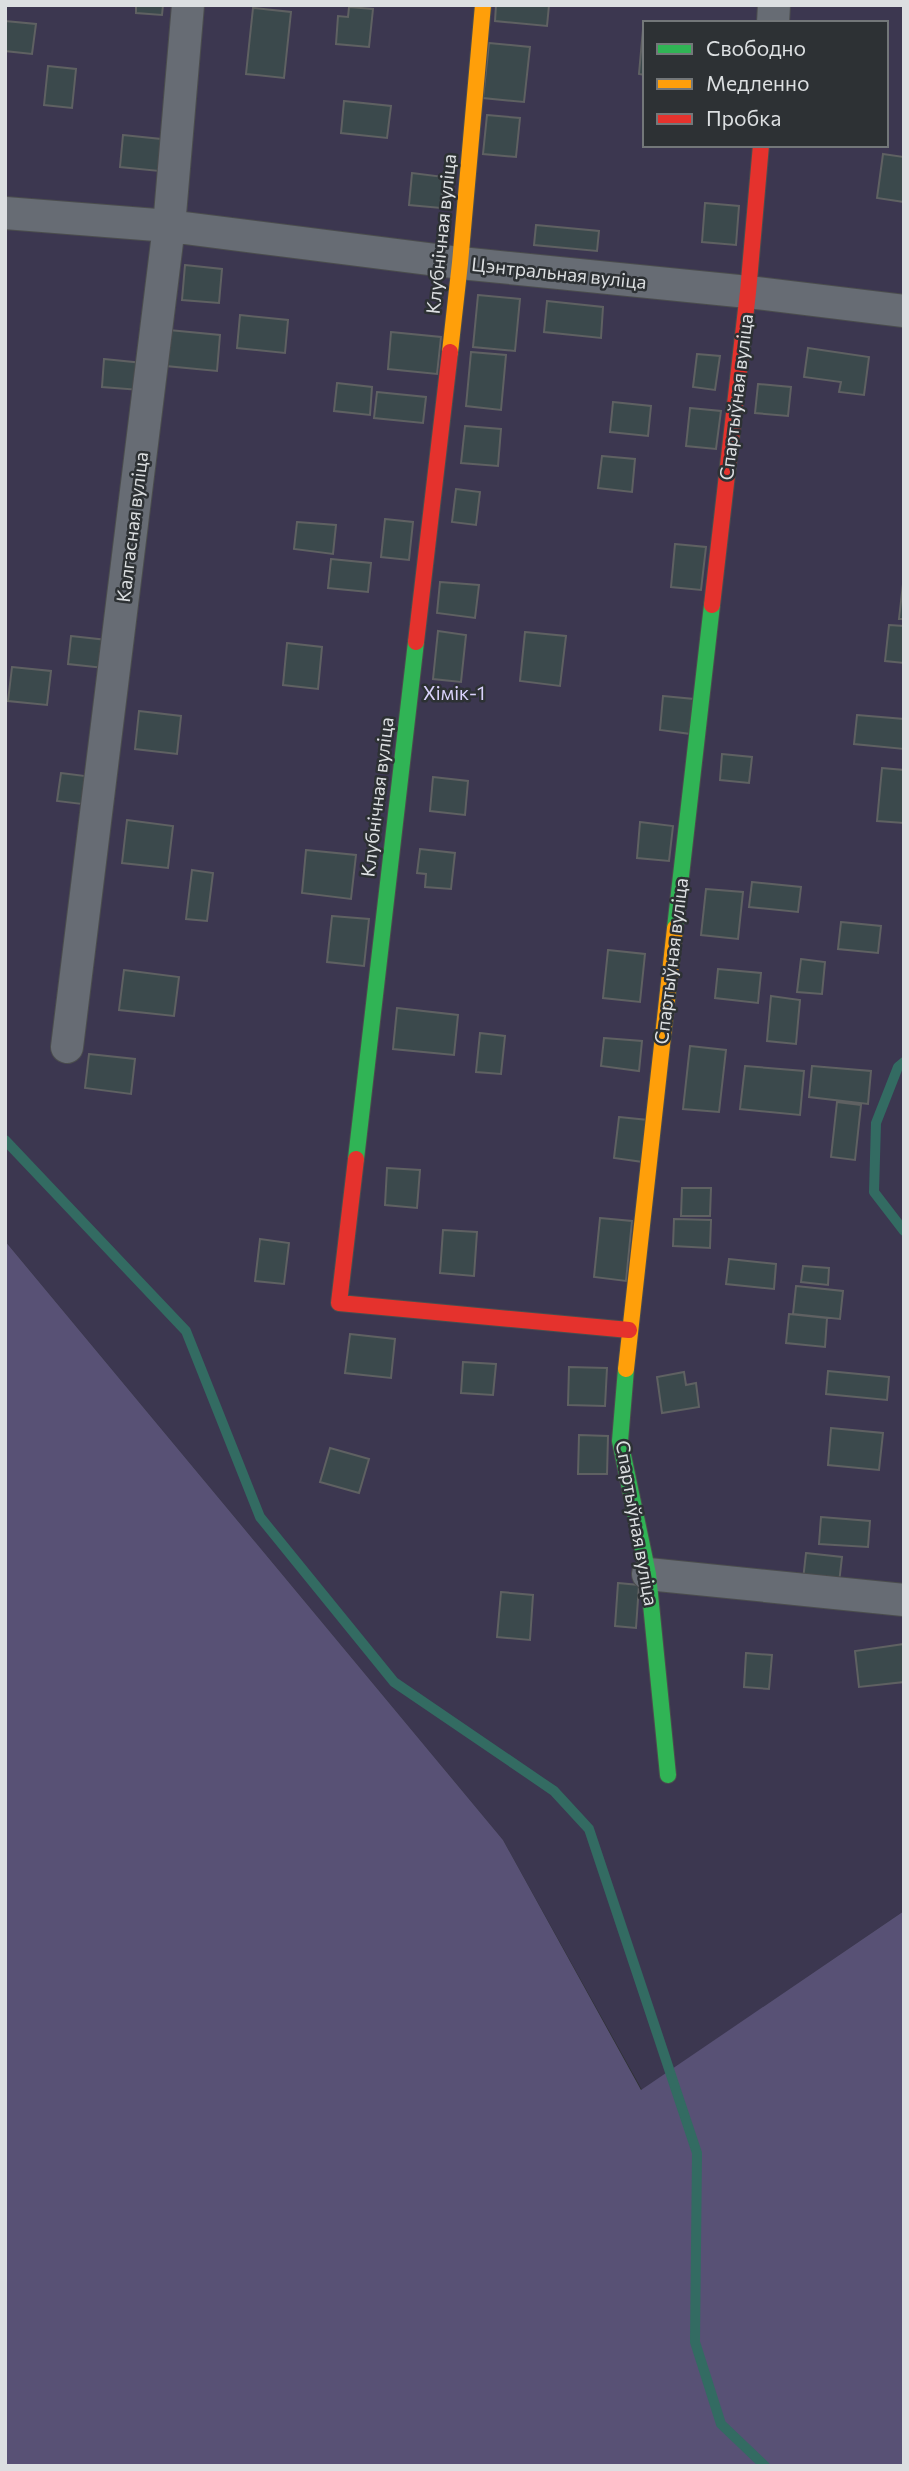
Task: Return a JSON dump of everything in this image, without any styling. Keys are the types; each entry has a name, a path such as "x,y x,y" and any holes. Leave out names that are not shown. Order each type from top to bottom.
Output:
{"street":[{"name":"Калгасная вуліца","path":"67,1047 169,226 188,5"},
{"name":"Клубнічная вуліца","path":"483,5 460,263 339,1303 629,1330"},
{"name":"Спартыўная вуліца","path":"668,1775 648,1574 620,1441 629,1330 748,292 761,147"},
{"name":"Цэнтральная вуліца","path":"5,213 169,226 460,263 748,292 904,311"},
{"path":"648,1574 904,1600"}],"green space":[{"name":"Хімік-1","path":"5,5 904,5 904,1911 642,2090 503,1840 5,1241"}],"shaded area":[{"path":"5,1241 503,1840 641,2090 904,1911 904,2466 5,2466"}],"building":[{"path":"136,5 163,5 162,15 136,13"},
{"path":"496,5 549,5 547,26 495,21"},
{"path":"349,7 373,9 369,47 336,44 338,16 348,17"},
{"path":"253,8 291,12 284,78 246,74"},
{"path":"5,21 36,24 32,54 5,51"},
{"path":"643,29 643,75 639,74"},
{"path":"489,43 530,47 524,102 483,98"},
{"path":"48,66 76,69 72,108 44,105"},
{"path":"344,101 391,106 387,138 341,133"},
{"path":"487,115 520,118 516,157 483,154"},
{"path":"123,135 161,139 159,171 120,167"},
{"path":"883,154 904,157 904,202 877,198"},
{"path":"412,173 444,177 441,208 409,205"},
{"path":"705,203 739,206 736,245 702,242"},
{"path":"536,225 599,231 597,251 534,245"},
{"path":"185,265 222,269 219,303 182,300"},
{"path":"478,295 520,299 515,351 473,347"},
{"path":"547,301 603,307 601,338 544,332"},
{"path":"240,315 288,320 285,353 237,348"},
{"path":"169,330 220,335 217,371 166,366"},
{"path":"391,332 441,337 437,374 388,369"},
{"path":"808,348 869,357 864,395 839,392 841,382 804,377"},
{"path":"471,352 506,355 501,410 466,406"},
{"path":"697,354 720,356 715,390 693,387"},
{"path":"104,359 143,363 140,390 102,387"},
{"path":"337,383 372,387 370,415 334,411"},
{"path":"758,384 791,387 788,416 755,413"},
{"path":"377,392 426,397 423,423 374,418"},
{"path":"613,402 651,406 648,436 610,432"},
{"path":"690,408 721,411 716,449 686,446"},
{"path":"465,426 501,429 498,466 461,463"},
{"path":"602,456 635,459 632,492 598,488"},
{"path":"456,489 480,492 476,525 452,522"},
{"path":"385,519 413,522 409,560 381,557"},
{"path":"297,522 336,525 333,554 294,549"},
{"path":"675,544 706,547 701,590 671,587"},
{"path":"331,559 371,563 368,592 328,588"},
{"path":"904,575 904,619 899,619"},
{"path":"440,582 479,585 475,618 437,613"},
{"path":"889,625 904,626 904,663 885,661"},
{"path":"438,631 466,635 461,682 433,679"},
{"path":"525,632 566,636 560,686 520,681"},
{"path":"71,636 107,640 104,668 68,664"},
{"path":"287,643 322,647 318,689 283,685"},
{"path":"12,667 51,671 47,705 8,701"},
{"path":"663,696 694,699 691,734 660,730"},
{"path":"139,711 181,716 177,754 135,749"},
{"path":"857,715 904,719 904,749 854,744"},
{"path":"722,754 752,757 749,783 720,780"},
{"path":"882,768 904,770 904,823 877,821"},
{"path":"61,773 93,777 90,805 57,801"},
{"path":"433,777 468,781 465,815 430,811"},
{"path":"127,820 173,826 168,868 122,863"},
{"path":"640,822 673,826 669,861 637,858"},
{"path":"420,849 455,853 451,889 425,887 426,874 417,873"},
{"path":"306,850 356,855 351,899 302,893"},
{"path":"192,870 213,873 207,921 186,919"},
{"path":"752,882 801,887 798,912 749,907"},
{"path":"706,889 743,892 738,939 701,935"},
{"path":"332,916 369,919 364,966 327,962"},
{"path":"841,922 881,926 878,953 838,949"},
{"path":"608,950 645,954 640,1002 603,998"},
{"path":"801,959 825,962 822,994 797,992"},
{"path":"718,969 761,973 758,1003 715,998"},
{"path":"124,970 179,977 174,1016 119,1010"},
{"path":"771,996 800,1000 796,1044 767,1041"},
{"path":"397,1008 458,1015 454,1055 393,1049"},
{"path":"480,1033 505,1036 501,1074 476,1072"},
{"path":"604,1038 642,1041 639,1071 601,1066"},
{"path":"690,1046 726,1050 719,1112 683,1109"},
{"path":"89,1054 135,1059 131,1094 85,1088"},
{"path":"745,1066 804,1071 800,1115 740,1109"},
{"path":"812,1066 871,1071 868,1104 809,1097"},
{"path":"837,1102 861,1105 855,1160 831,1157"},
{"path":"619,1117 648,1120 643,1162 614,1158"},
{"path":"387,1168 420,1170 417,1208 385,1205"},
{"path":"682,1188 711,1188 710,1216 681,1216"},
{"path":"600,1218 632,1221 626,1281 594,1277"},
{"path":"674,1219 711,1220 710,1248 673,1246"},
{"path":"443,1230 477,1232 474,1276 440,1273"},
{"path":"260,1239 289,1243 284,1284 255,1281"},
{"path":"729,1259 776,1264 774,1289 726,1284"},
{"path":"803,1266 829,1268 828,1285 801,1282"},
{"path":"796,1286 843,1291 840,1319 793,1314"},
{"path":"789,1314 827,1318 825,1347 786,1343"},
{"path":"350,1334 395,1339 391,1378 345,1373"},
{"path":"463,1362 496,1364 493,1395 461,1393"},
{"path":"569,1367 607,1368 605,1406 568,1405"},
{"path":"828,1371 889,1377 887,1400 826,1394"},
{"path":"684,1372 686,1385 696,1383 699,1407 662,1413 657,1377"},
{"path":"831,1428 883,1433 879,1470 828,1465"},
{"path":"579,1435 608,1436 607,1474 578,1474"},
{"path":"330,1448 369,1459 359,1493 320,1482"},
{"path":"821,1517 870,1521 868,1547 819,1544"},
{"path":"806,1553 842,1557 839,1583 803,1580"},
{"path":"618,1583 639,1585 636,1628 615,1626"},
{"path":"501,1592 533,1595 530,1640 497,1637"},
{"path":"904,1644 904,1682 859,1687 855,1651"},
{"path":"746,1653 772,1655 769,1689 744,1687"}],"waterway":[{"path":"904,1062 898,1067 876,1123 874,1192 904,1231"},
{"path":"5,1140 186,1331 260,1517 394,1682 554,1791 589,1829 697,2153 695,2342 721,2424 765,2466"}],"traffic: fast":[{"path":"675,928 712,605"},
{"path":"356,1159 416,642"},
{"path":"626,1369 620,1441 648,1574 668,1775"}],"traffic: slow":[{"path":"450,352 483,5"},
{"path":"626,1369 675,928"}],"traffic: jam":[{"path":"712,605 748,292 761,147"},
{"path":"416,642 450,352"},
{"path":"356,1159 339,1303 629,1330"}]}
